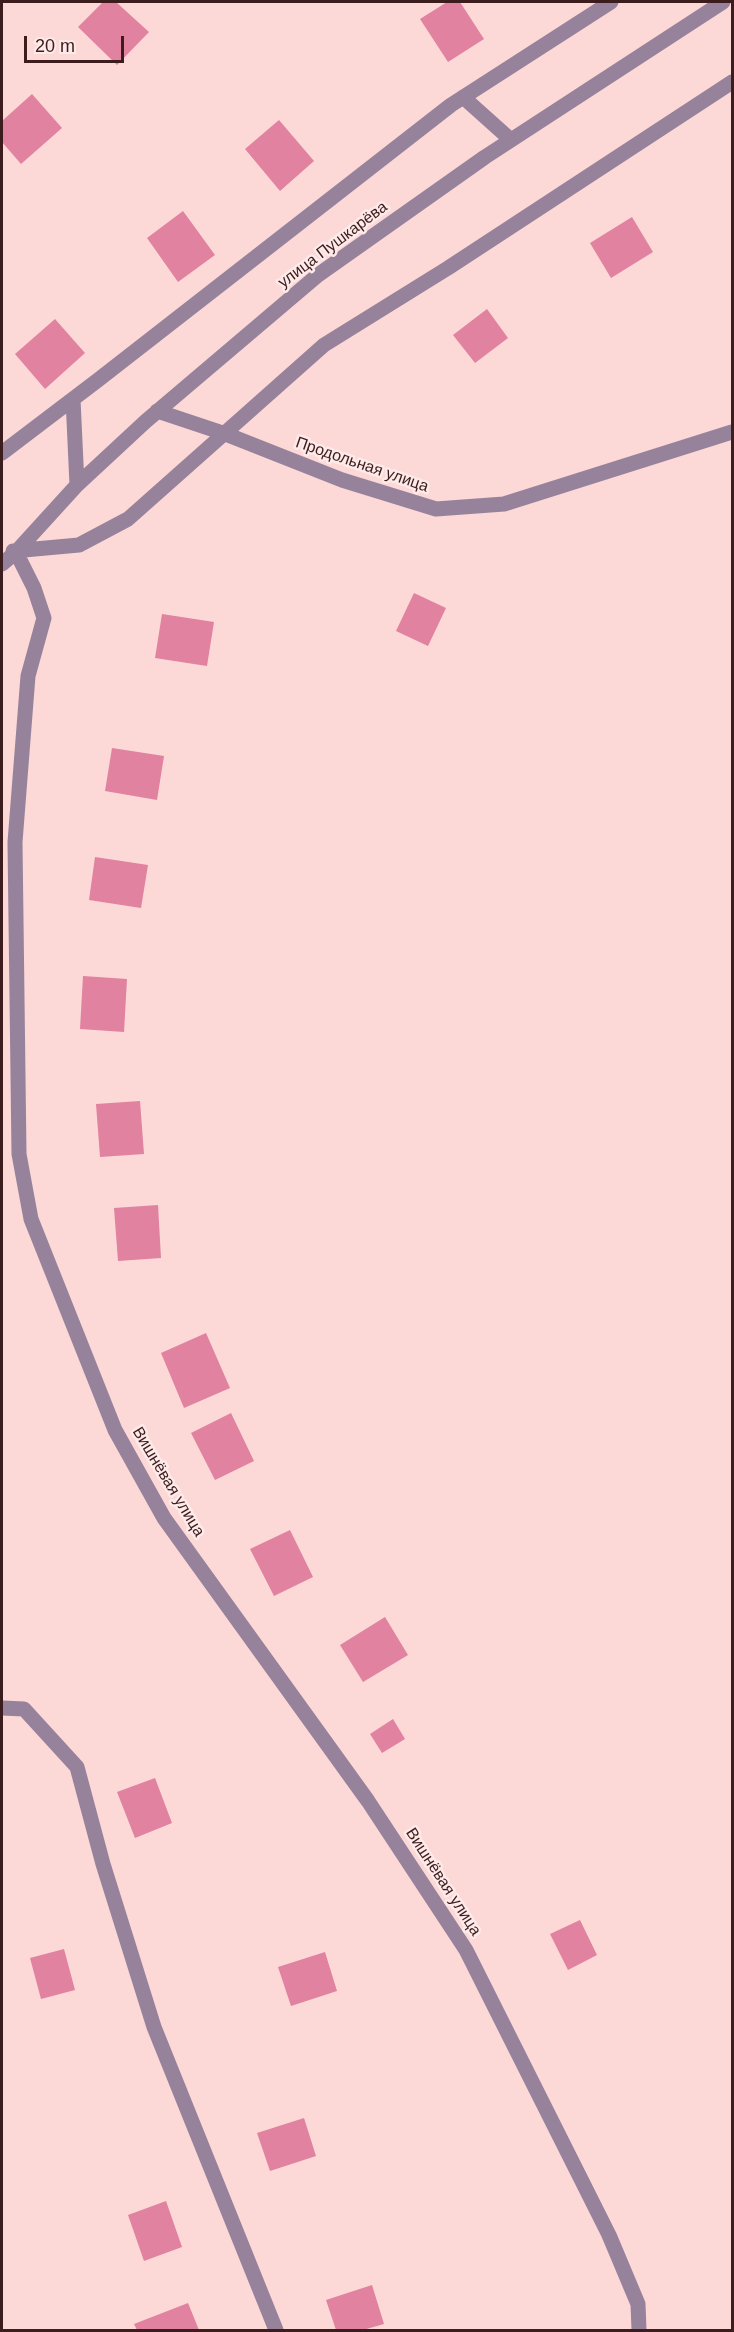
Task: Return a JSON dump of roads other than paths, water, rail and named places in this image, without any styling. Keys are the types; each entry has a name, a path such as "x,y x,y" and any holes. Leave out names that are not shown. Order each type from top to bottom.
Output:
{"street":[{"path":"2,453 463,97 611,2"},
{"name":"улица Пушкарёва","path":"2,564 9,551 157,411 318,275 511,140 723,2"},
{"path":"9,551 79,545 128,519 324,345 448,268 732,82"},
{"path":"463,97 511,140"},
{"path":"74,399 77,485"},
{"name":"Продольная улица","path":"157,411 223,433 342,480 436,509 504,504 732,432"},
{"name":"Вишнёвая улица","path":"9,551 34,588 44,618 28,676 15,842 19,1154 31,1219 115,1430 164,1518 369,1801 466,1950 609,2235 639,2304 639,2331"},
{"path":"2,1708 24,1709 77,1767 103,1864 154,2027 276,2331"}]}
